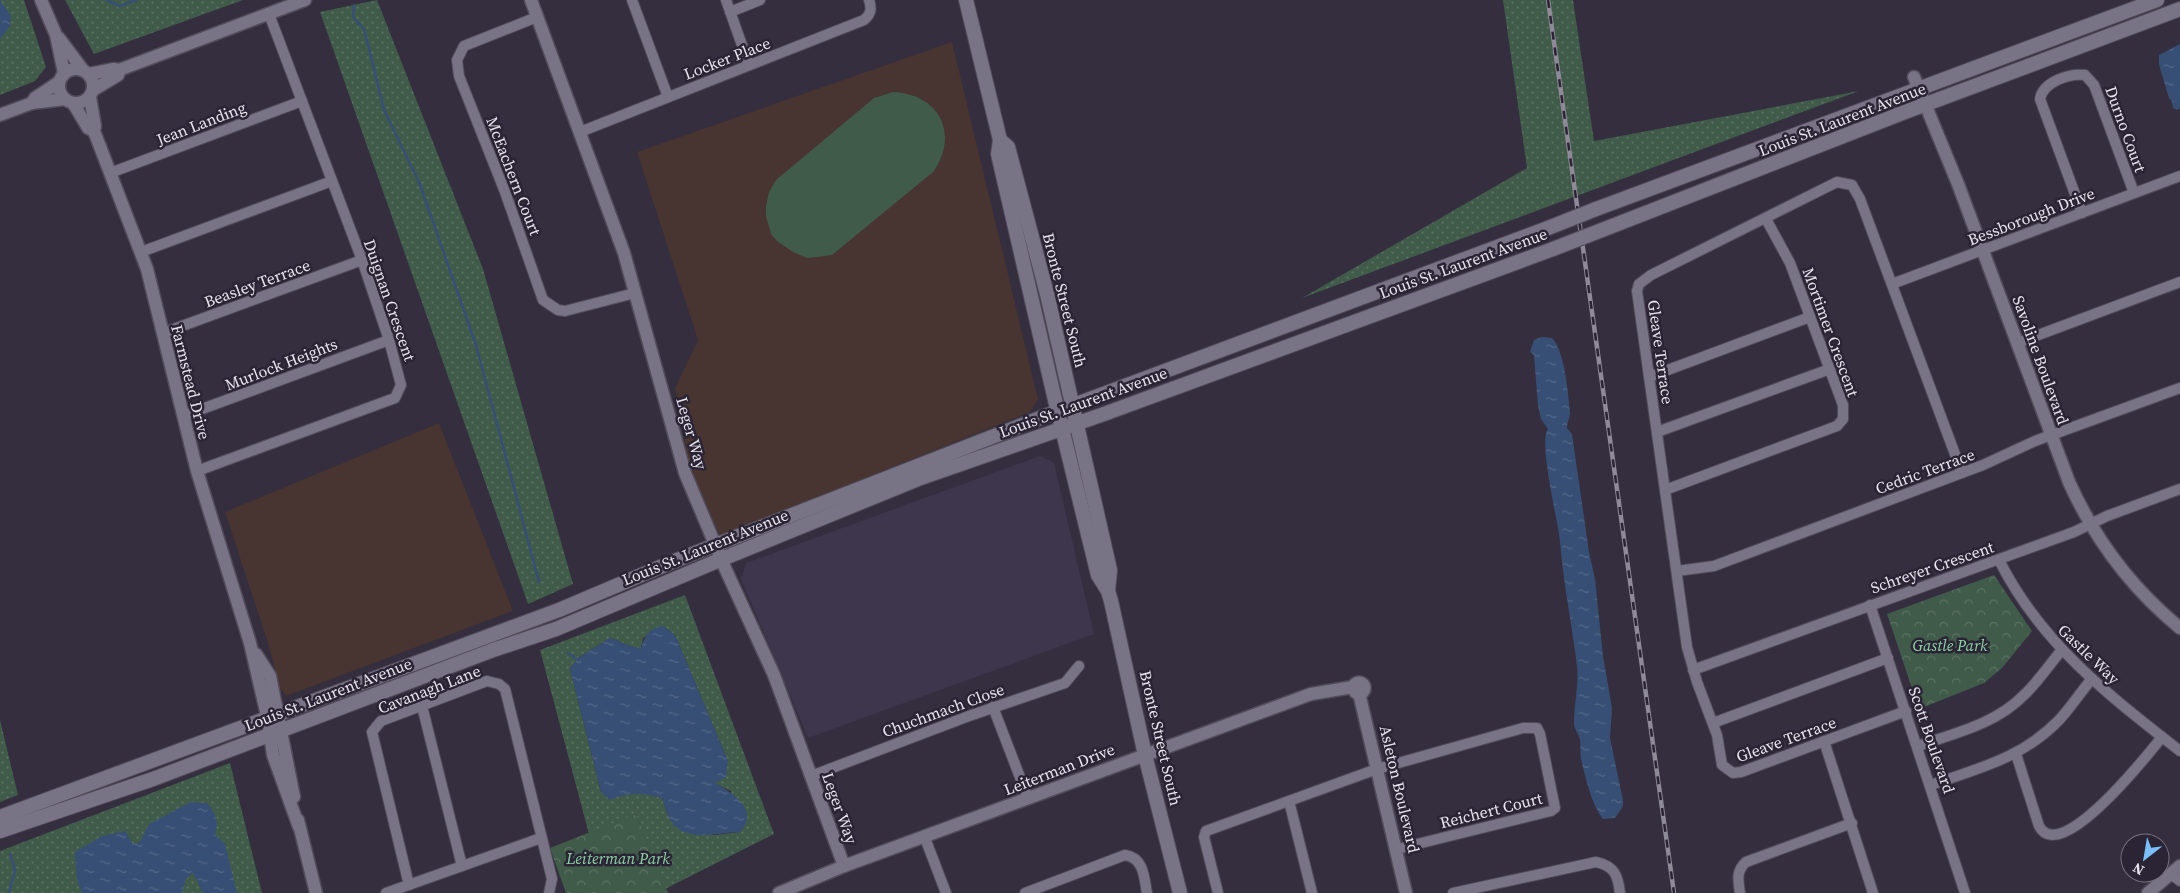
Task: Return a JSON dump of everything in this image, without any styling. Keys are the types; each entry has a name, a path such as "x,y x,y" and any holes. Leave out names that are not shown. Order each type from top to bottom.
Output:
{"main road":[{"name":"Bronte Street South","path":"966,0 1000,140 998,154 1058,411 1098,574 1108,591 1145,755 1180,893"},
{"name":"Louis St. Laurent Avenue","path":"0,831 153,779 274,725 716,545 1058,411 1264,332 1548,228 1917,83 2157,0"},
{"name":"Louis St. Laurent Avenue","path":"0,817 556,629 918,479 1078,423 1602,230 2180,9"},
{"name":"Bronte Street South","path":"1000,140 1008,147 1078,423 1110,570 1108,591"}],"street":[{"path":"41,0 56,34 92,79 92,94"},
{"path":"0,115 32,102 73,69 86,72 114,68 119,70 305,0"},
{"name":"Leger Way","path":"531,0 624,252 685,472 774,675 844,866"},
{"path":"632,0 668,97"},
{"path":"726,0 749,65"},
{"path":"730,12 760,0"},
{"name":"Locker Place","path":"580,132 864,20 870,15 871,7 869,0"},
{"name":"Duignan Crescent","path":"197,471 395,398 401,386 390,340 362,260 269,14"},
{"name":"McEachern Court","path":"538,17 464,46 457,60 459,76 505,192 543,300 558,310 565,311 635,293"},
{"path":"56,34 62,77 60,91 69,101"},
{"path":"32,102 38,104 69,101 82,103 118,75 119,70"},
{"name":"Durno Court","path":"2082,213 2040,99 2044,88 2063,78 2078,74 2090,79 2134,193"},
{"name":"Savoline Boulevard","path":"1917,83 1983,250 2051,436 2069,482 2089,525 2138,590 2180,628"},
{"name":"Farmstead Drive","path":"92,94 94,131 140,252 163,333 197,471 274,725 273,755 299,827 316,893"},
{"name":"Farmstead Drive","path":"69,101 88,128 94,131"},
{"name":"Jean Landing","path":"110,173 302,101"},
{"name":"Bessborough Drive","path":"1892,284 2180,176"},
{"path":"140,252 332,180"},
{"name":"Gleave Terrace","path":"1906,711 1741,772 1732,773 1722,765 1713,723 1693,670 1687,647 1637,292 1639,284 1651,275 1837,182 1852,185 1857,192 1962,473"},
{"name":"Mortimer Crescent","path":"1665,490 1837,426 1845,412 1790,262 1766,218"},
{"name":"Beasley Terrace","path":"163,333 362,260"},
{"path":"2017,343 2180,282"},
{"path":"1649,377 1810,317"},
{"name":"Murlock Heights","path":"183,416 390,340"},
{"path":"1657,432 1830,369"},
{"name":"Cedric Terrace","path":"1677,571 1714,566 1962,473 2051,436 2180,388"},
{"name":"Schreyer Crescent","path":"1693,670 1999,560 2180,489"},
{"name":"Gastle Way","path":"1999,560 2031,613 2062,651 2091,680 2180,751"},
{"name":"Scott Boulevard","path":"1870,605 1965,890"},
{"path":"1918,746 1988,721 2009,708 2025,694 2062,651"},
{"path":"1713,723 1888,658"},
{"name":"Chuchmach Close","path":"811,776 1064,683 1079,666"},
{"path":"1931,785 2016,754 2059,720 2091,680"},
{"name":"Cavanagh Lane","path":"409,885 372,732 381,721 487,681 500,684 504,689 552,879 549,893"},
{"name":"Leiterman Drive","path":"779,893 844,866 925,838 1311,694 1356,690"},
{"name":"Asleton Boulevard","path":"1356,690 1397,849 1406,893"},
{"path":"422,706 462,866"},
{"path":"993,708 1028,798"},
{"name":"Reichert Court","path":"1377,769 1523,728 1537,728 1540,734 1556,804 1555,808 1551,811 1397,849"},
{"path":"2016,754 2039,826 2046,834 2054,836 2076,824 2111,797 2130,778 2162,737"},
{"path":"1824,741 1873,893"},
{"path":"1218,893 1204,837 1206,831 1377,769"},
{"path":"1289,801 1312,893"},
{"path":"1740,893 1739,868 1746,862 1852,823"},
{"path":"386,893 542,838"},
{"path":"925,838 946,893"},
{"path":"1025,893 1124,855 1132,857 1143,869 1147,893"},
{"path":"1453,893 1596,862 1608,865 1615,871 1620,893"},
{"path":"2148,893 2177,874"}],"shaded area":[{"path":"952,42 1038,399 1030,412 720,536 690,468 675,388 698,340 637,152"},
{"path":"439,423 513,611 286,696 280,688 268,643 225,512"},
{"path":"1040,456 1054,463 1094,634 808,738 741,579 746,563"}],"green space":[{"path":"0,0 24,0 46,67 35,81 0,95"},
{"path":"65,0 243,0 94,54"},
{"path":"377,0 483,269 573,584 528,604 320,12"},
{"path":"1503,0 1573,0 1594,141 1859,91 1302,298 1527,168"},
{"path":"893,92 909,94 922,100 933,108 940,119 944,131 945,144 941,158 933,172 832,255 807,258 793,252 777,241 771,234 766,216 769,192 776,180 874,98"},
{"name":"Gastle Park","path":"1994,575 2032,631 2002,668 1984,683 1919,709 1887,614"},
{"path":"685,595 774,834 665,889 636,814 589,834 540,650","holes":["663,626 675,635 728,761 714,783 731,791 740,832 714,835 667,813 662,798 647,794 601,792 570,669 578,658 610,638 629,646 641,648 643,638"]},
{"path":"0,720 18,795 0,802"},
{"path":"230,763 262,893 0,893 0,851"},
{"name":"Leiterman Park","path":"636,814 668,893 566,893 550,848"}],"water":[{"path":"0,0 11,16 10,26 0,39"},
{"path":"2180,44 2180,108 2177,110 2173,108 2169,98 2159,65 2159,55"},
{"path":"1542,337 1552,338 1556,344 1563,362 1567,384 1570,413 1567,428 1572,434 1589,552 1595,579 1603,656 1612,708 1610,738 1623,800 1623,806 1615,818 1603,819 1595,806 1581,759 1580,740 1574,725 1577,666 1559,531 1545,449 1548,429 1541,419 1538,406 1534,355 1530,352 1534,340"},
{"path":"663,626 675,635 728,761 726,777 715,783 736,797 746,809 745,824 740,832 706,835 690,834 675,826 669,817 662,798 636,794 610,800 601,792 570,669 578,658 610,638 629,646 641,648 648,633"},
{"path":"191,802 207,803 215,814 217,826 215,835 225,844 237,893 203,893 193,873 186,879 182,893 82,893 77,880 75,852 102,836 125,831 133,844 140,842 149,824"}],"waterway":[{"path":"107,0 120,6 137,0"},
{"path":"354,5 353,17 364,29 384,110 419,182 476,345 539,582"},
{"path":"568,653 578,660"},
{"path":"9,893 15,870 10,854"}],"railway":[{"path":"1548,0 1674,893"}]}
